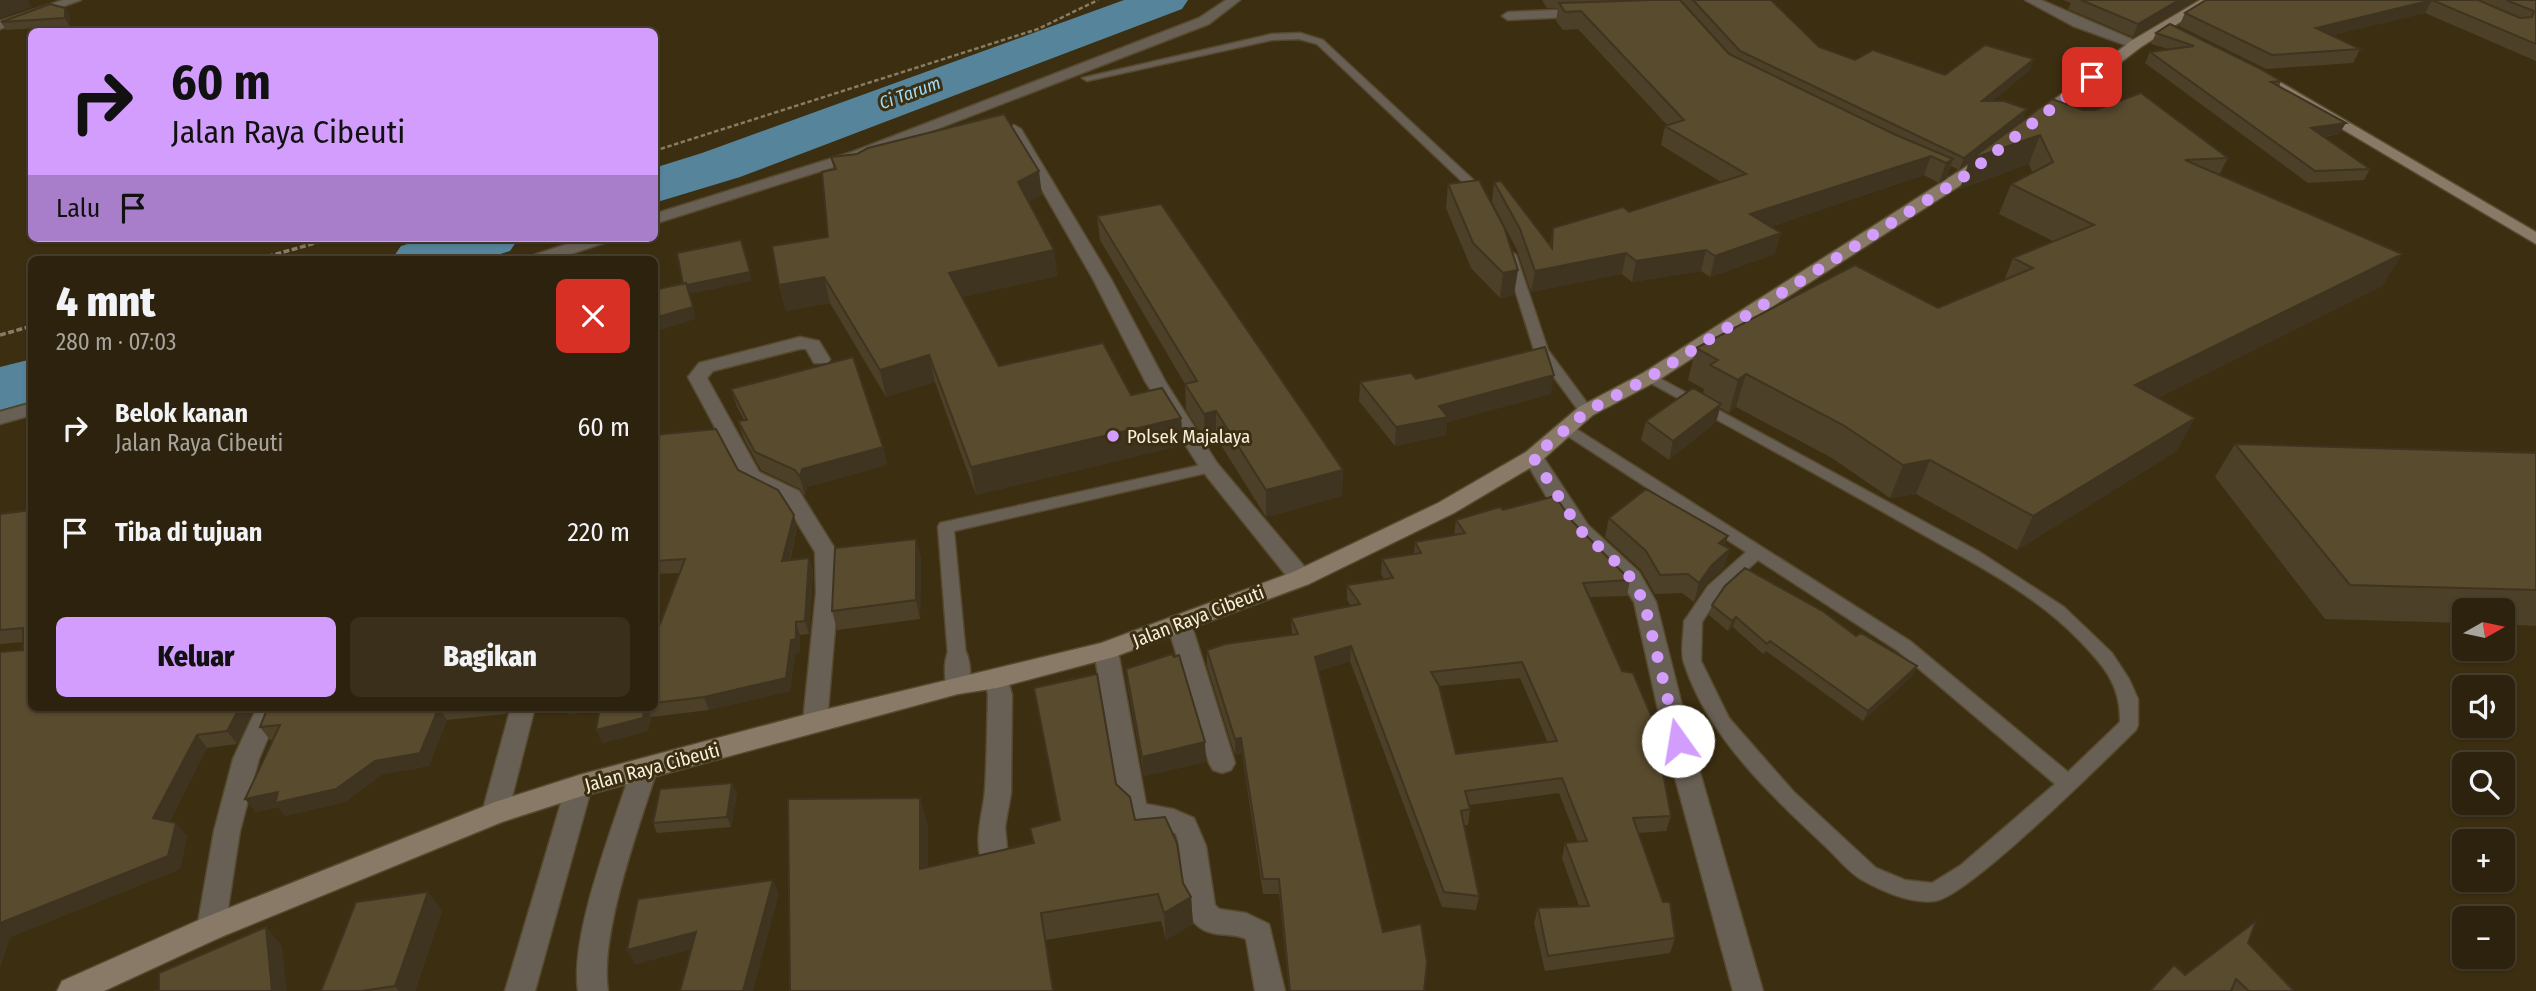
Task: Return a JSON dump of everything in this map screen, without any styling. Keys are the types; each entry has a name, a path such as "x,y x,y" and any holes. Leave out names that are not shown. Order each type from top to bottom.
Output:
{"main road":[{"path":"2027,127 2136,44 2172,30 2209,0"},
{"path":"2237,62 2536,239"},
{"name":"Jalan Raya Cibeuti","path":"72,991 211,928 495,813 579,786 815,722 1106,650 1301,578 1446,508 1533,457 1587,411 1650,377 1962,178 2006,144"}],"street":[{"path":"0,25 75,0"},
{"path":"658,218 857,155 1204,21 1234,0"},
{"path":"2031,0 2078,23 2136,44"},
{"path":"1508,16 1603,13"},
{"path":"1014,129 1102,279 1155,381 1210,468 1301,578"},
{"path":"1940,168 1962,178"},
{"path":"549,256 589,242"},
{"path":"815,722 827,593 826,552 792,496 785,490 756,481 751,476 697,377 706,367 800,343 813,345 821,359"},
{"path":"0,418 28,410"},
{"path":"1533,457 1580,530 1631,578 1644,602 1678,741 1748,991"},
{"path":"1180,623 1222,762"},
{"path":"1106,650 1134,810 1145,819 1173,820 1185,825 1193,846 1203,911 1213,921 1250,925 1255,928 1259,933 1270,991"},
{"path":"957,656 958,685"},
{"path":"994,858 992,827 998,793 1000,695 997,679"},
{"path":"211,928 227,831 246,759 267,711"},
{"path":"495,813 522,711"},
{"path":"593,991 589,975 606,896 644,770"},
{"path":"520,991 579,786"}],"lane":[{"path":"1087,78 1272,37 1312,38 1320,42 1477,189 1488,209"},
{"path":"1504,241 1541,350 1587,411"},
{"path":"1650,377 2025,586 2090,639 2125,686 2130,704 2129,725 2069,784 1968,871 1935,892 1903,889 1869,874 1786,797 1721,723 1692,661 1693,621 1714,590 1757,551"},
{"path":"1565,428 1904,646 2069,784"},
{"path":"957,656 946,527 1210,468"}],"path":[{"path":"658,150 1038,29 1098,0"},
{"path":"270,256 320,242"},
{"path":"0,335 28,327"}],"building":[{"path":"1680,0 1729,54 1896,135 1953,159 1946,163 1931,156 1750,214 1781,233 1715,256 1706,250 1636,261 1626,253 1535,271 1520,229 1494,182 1501,181 1552,248 1553,228 1623,207 1629,212 1746,174 1665,126 1684,120 1581,11 1565,12 1559,3"},
{"path":"1693,0 1771,0 1819,47 1855,60 1873,50 1945,75 1985,45 2034,59 1982,101 2004,101 2027,109 1964,158 1740,51"},
{"path":"2081,0 2179,0 2138,24"},
{"path":"2206,0 2432,0 2316,28 2360,49 2272,55 2185,13"},
{"path":"2432,0 2478,0 2520,18 2532,17 2534,11 2506,0 2536,0 2536,44"},
{"path":"50,4 65,8 65,18 1,22"},
{"path":"2170,24 2257,67 2281,81 2271,82 2346,123 2311,128 2370,169 2315,171 2150,52 2194,46 2156,33"},
{"path":"2141,93 2228,158 2185,160 2402,254 2135,385 2195,418 2033,516 1930,460 1903,465 1843,425 1746,374 1738,380 1710,365 1718,360 1696,348 1855,265 1938,308 2033,268 2013,258 2094,225 2011,184 2053,162 2040,135 1971,159 2052,99 2083,110 2095,110"},
{"path":"1004,114 1039,171 1018,182 1054,250 949,273 999,366 1103,343 1131,395 1162,388 1181,418 971,467 929,355 880,370 824,277 779,285 772,246 828,237 822,172 836,169 831,157 857,154 868,148"},
{"path":"1479,180 1504,227 1518,270 1503,273 1473,243 1448,184"},
{"path":"1161,204 1343,470 1266,490 1216,411 1204,414 1185,384 1197,381 1097,216"},
{"path":"741,240 750,272 683,284 677,253"},
{"path":"686,283 693,307 658,317 658,289"},
{"path":"1545,347 1554,375 1439,406 1448,417 1396,427 1360,382 1411,373 1416,379"},
{"path":"853,357 883,447 802,469 800,477 795,470 755,452 738,421 747,420 731,389"},
{"path":"1693,388 1721,404 1673,441 1646,421"},
{"path":"716,429 738,470 778,490 794,515 782,561 809,558 805,621 796,622 796,639 791,640 786,678 704,697 658,703 658,624 685,559 658,561 658,435"},
{"path":"2235,444 2536,453 2536,590 2350,585"},
{"path":"1646,489 1728,536 1719,543 1730,549 1712,565 1699,583 1688,574 1660,575 1646,551 1609,518"},
{"path":"1555,496 1573,522 1630,580 1583,583 1622,671 1633,673 1653,720 1671,816 1633,818 1663,902 1670,902 1675,938 1548,956 1538,908 1589,906 1565,843 1587,841 1562,778 1465,791 1470,809 1461,811 1479,896 1444,892 1351,646 1315,657 1383,932 1421,924 1427,962 1424,991 1290,991 1279,879 1263,879 1241,738 1235,739 1207,650 1225,644 1298,634 1291,618 1360,604 1347,585 1393,578 1382,559 1421,553 1415,542 1465,533 1456,520 1500,507 1503,510","holes":["1522,662 1557,741 1456,754 1439,686 1431,672"]},
{"path":"28,510 28,711 238,711 227,731 197,735 153,818 176,823 168,856 0,923 0,652 23,650 23,628 0,630 0,514"},
{"path":"916,539 916,600 832,611 835,548"},
{"path":"1745,568 1824,612 1856,636 1861,633 1917,666 1868,711 1770,641 1767,644 1736,617 1732,621 1712,605 1725,586"},
{"path":"1172,654 1174,657 1179,655 1205,742 1142,757 1126,669"},
{"path":"1097,674 1116,784 1130,797 1135,820 1165,817 1177,843 1183,883 1191,897 1164,913 1158,894 1041,913 1053,991 790,991 788,799 920,798 920,869 1034,843 1030,828 1060,820 1034,688"},
{"path":"266,711 437,711 420,753 375,761 336,789 275,803 278,792 245,799 280,725 260,727"},
{"path":"599,711 644,711 643,718 596,730"},
{"path":"732,783 727,817 653,823 660,789"},
{"path":"773,880 743,991 680,991 696,932 627,950 638,899"},
{"path":"428,892 395,986 361,991 321,991 356,902"},
{"path":"2256,921 2248,943 2294,991 2249,991 2236,979 2231,991 2150,991 2174,965 2185,975"},
{"path":"266,927 272,991 154,991 159,990 159,973"}],"waterway":[{"name":"Ci Tarum","path":"658,185 721,165 1166,0"},
{"name":"Ci Tarum","path":"432,256 476,242"},
{"name":"Ci Tarum","path":"0,389 28,380"}],"place":[{"name":"Polsek Majalaya","path":"1113,436"}],"route":[{"path":"1678,741 1644,602 1631,578 1580,530 1533,457 1587,411 1650,377 1962,178 2092,77"}]}
